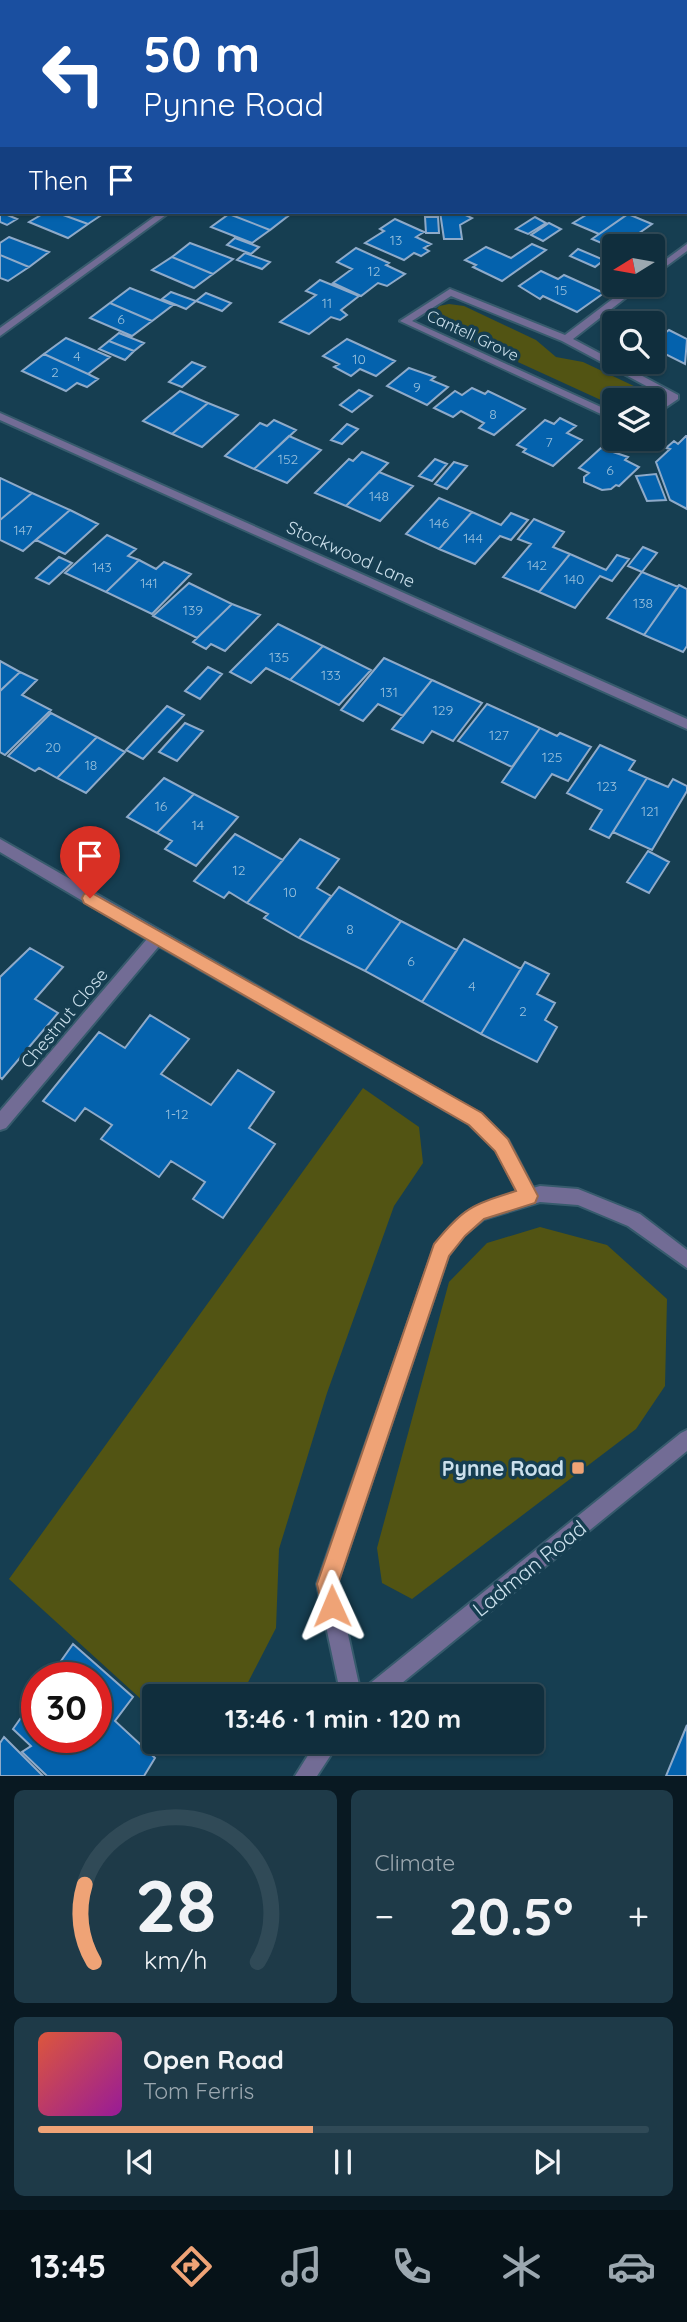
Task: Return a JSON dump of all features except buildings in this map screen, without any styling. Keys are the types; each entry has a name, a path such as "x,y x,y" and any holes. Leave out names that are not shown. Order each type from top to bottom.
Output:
{"street":[{"path":"0,333 163,214"},
{"path":"665,264 687,247"},
{"name":"Cantell Grove","path":"602,411 405,321 450,292 566,339 657,388"},
{"path":"566,339 620,298"},
{"name":"Cantell Grove","path":"665,392 674,397 665,404"},
{"name":"Stockwood Lane","path":"0,416 687,724"},
{"path":"0,845 157,938 475,1119 502,1145 529,1196"},
{"name":"Chestnut Close","path":"0,1123 157,938"},
{"path":"348,1684 327,1584 441,1251 458,1229 479,1212 529,1196 578,1196 634,1220 687,1260"},
{"name":"Ladman Road","path":"385,1684 687,1439"},
{"path":"305,1776 321,1754"}],"shaded area":[{"path":"439,306 464,306 536,340 556,357 583,362 602,371 602,374 608,374 638,388 602,388 602,401 439,326 433,314"},
{"path":"363,1088 419,1127 423,1163 394,1206 327,1393 279,1549 276,1628 247,1684 142,1684 142,1700 112,1673 112,1662 100,1662 9,1579"},
{"path":"540,1227 607,1245 667,1299 665,1386 636,1429 412,1599 382,1583 377,1548 449,1282 487,1243"}],"place":[{"name":"Pynne Road","path":"578,1468"}],"route":[{"path":"90,898 475,1119 502,1145 529,1196 479,1212 458,1229 441,1251 327,1584 332,1606"}]}
